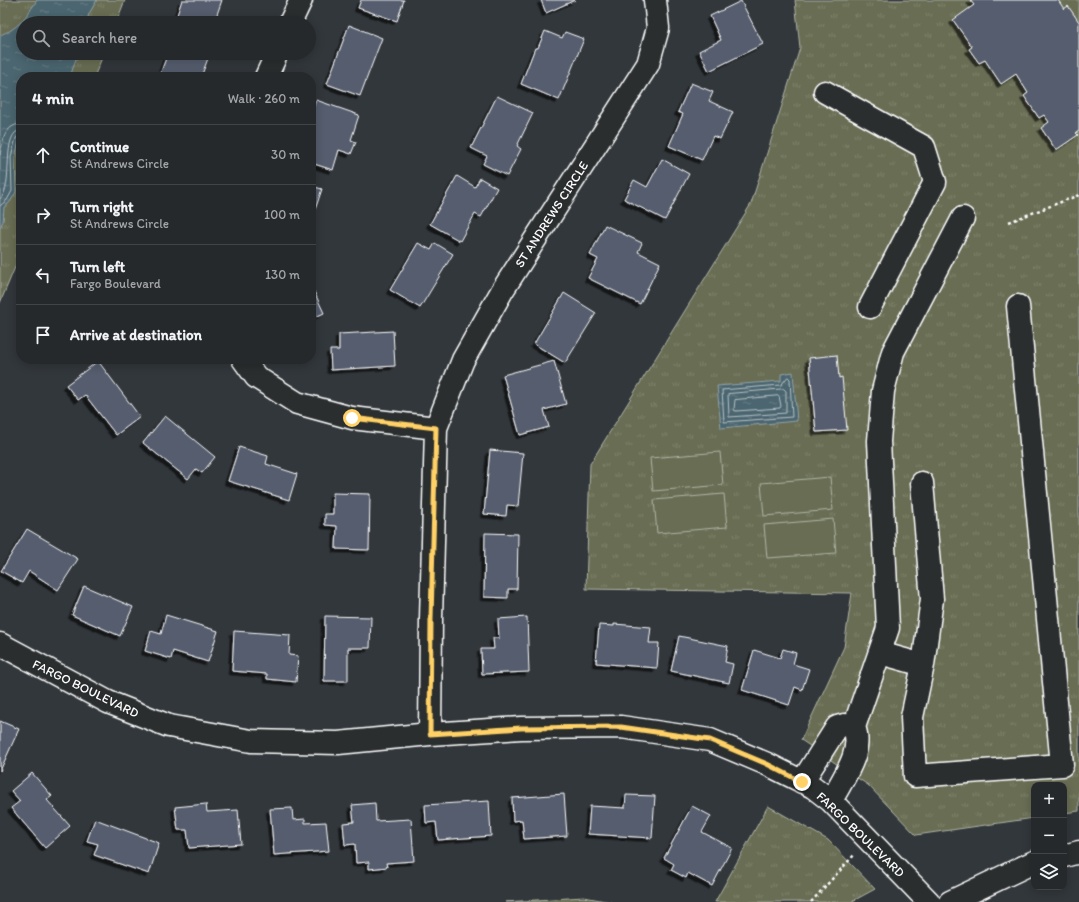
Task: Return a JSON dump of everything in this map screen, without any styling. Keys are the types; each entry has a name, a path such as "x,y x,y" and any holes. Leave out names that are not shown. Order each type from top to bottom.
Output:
{"street":[{"path":"293,16 300,0"},
{"name":"ST ANDREWS CIRCLE","path":"430,734 431,619 436,428 463,360 502,291 648,64 658,28 655,0"},
{"path":"268,72 274,60"},
{"path":"825,92 924,148 935,182 870,307"},
{"path":"831,801 857,748 858,737 854,728 888,628 879,441 883,391 893,352 963,218"},
{"path":"922,483 932,599 923,664 912,717 915,776 1062,765 1018,306"},
{"path":"247,364 256,377 298,403 352,418 436,428"},
{"name":"FARGO BOULEVARD","path":"0,644 108,702 169,726 251,741 338,743 430,734 521,728 621,727 710,740 767,764 802,782 831,801 929,902"},
{"path":"880,652 923,664"},
{"path":"802,782 837,728 844,725 854,728"},
{"path":"1067,855 1079,852"},
{"path":"950,902 1031,863"}],"path":[{"path":"1009,222 1079,195"},
{"path":"811,902 858,851"}],"green space":[{"path":"0,0 125,0 119,16 16,16 16,60 101,60 96,72 16,72 16,265 0,303"},
{"path":"795,0 1079,0 1079,811 1067,813 1067,782 1031,782 1031,818 916,835 868,785 801,740 844,647 852,593 586,589 590,464 751,204 800,48"},
{"path":"720,452 723,485 653,491 650,458"},
{"path":"830,477 833,510 764,516 761,483"},
{"path":"724,494 727,527 657,533 654,500"},
{"path":"833,519 836,553 767,558 764,525"},
{"path":"768,806 828,840 875,889 851,902 715,902"},
{"path":"584,897 611,902 505,902"}],"water":[{"path":"37,0 97,0 88,16 26,16"},
{"path":"16,26 16,60 76,60 72,72 16,72 16,192 10,202 4,207 3,221 0,228 0,36"},
{"path":"793,372 797,421 721,428 717,386 781,381 781,374"}],"building":[{"path":"182,0 222,0 216,16 177,16"},
{"path":"361,0 404,0 397,21 358,8"},
{"path":"541,0 575,0 546,13"},
{"path":"970,0 1058,0 1064,9 1068,6 1079,22 1079,131 1076,133 1078,135 1056,150 1041,128 1049,122 1044,115 1039,118 1024,96 1028,93 1016,74 1001,84 985,60 979,63 969,49 972,47 953,20 974,5"},
{"path":"741,1 763,44 709,71 699,51 721,40 710,16"},
{"path":"349,25 382,38 360,96 327,84"},
{"path":"545,31 562,38 565,32 584,39 559,100 521,84 535,48 538,48"},
{"path":"165,60 207,60 203,72 161,72"},
{"path":"691,83 713,92 709,101 733,112 720,139 713,136 702,160 669,146 683,114 678,112"},
{"path":"497,96 533,113 517,146 521,149 507,176 483,164 487,156 471,148"},
{"path":"316,100 359,115 351,140 356,142 351,154 339,150 333,170 316,165"},
{"path":"662,159 689,174 665,220 624,199 634,180 647,187"},
{"path":"457,176 475,187 480,178 497,188 481,217 475,214 460,241 430,224"},
{"path":"316,187 322,189 316,207"},
{"path":"605,225 642,243 638,252 660,263 640,304 588,278 598,259 590,255"},
{"path":"418,243 431,250 435,243 453,254 420,308 390,290"},
{"path":"564,293 596,313 565,363 534,344"},
{"path":"316,296 324,313 316,317"},
{"path":"393,331 395,366 331,370 330,350 339,350 339,334"},
{"path":"837,355 839,378 842,377 847,430 816,432 809,358"},
{"path":"554,361 566,404 544,410 549,427 520,435 503,375"},
{"path":"94,364 100,364 140,417 116,435 85,395 78,400 66,385"},
{"path":"165,416 215,457 202,473 196,469 188,479 143,443"},
{"path":"239,447 268,456 266,464 297,474 289,500 228,481"},
{"path":"490,450 523,453 518,506 507,505 506,516 484,514"},
{"path":"333,493 370,494 369,550 336,549 337,526 325,525 325,514 333,514"},
{"path":"27,529 78,559 58,590 29,571 22,583 1,571"},
{"path":"485,533 518,534 517,589 508,589 508,598 484,597"},
{"path":"84,586 133,607 120,636 72,615"},
{"path":"166,615 218,631 208,662 173,651 171,659 145,651 151,631 161,634"},
{"path":"325,616 371,617 370,648 348,648 348,681 324,681"},
{"path":"527,617 529,672 482,674 481,649 494,649 493,638 499,638 498,619"},
{"path":"614,624 651,627 649,643 659,643 657,668 596,663 599,625 614,626"},
{"path":"234,631 290,635 289,655 298,656 296,682 267,679 267,674 232,671"},
{"path":"679,636 728,646 725,662 733,664 729,683 671,671"},
{"path":"783,649 796,653 793,664 809,669 802,690 795,687 789,705 742,690 754,650 780,658"},
{"path":"0,721 19,729 0,771"},
{"path":"32,773 52,796 47,800 70,826 45,848 11,808 20,801 11,791"},
{"path":"564,794 567,836 524,839 522,820 513,821 512,798"},
{"path":"626,795 655,796 652,838 588,834 590,806 625,808"},
{"path":"489,801 491,836 438,840 436,822 426,823 425,805"},
{"path":"375,803 376,821 411,819 414,861 386,863 387,867 369,869 369,862 356,863 355,844 345,845 343,823 354,822 352,805"},
{"path":"206,804 207,812 238,810 241,844 189,848 187,830 178,830 175,807"},
{"path":"692,806 711,816 702,832 732,848 712,886 688,873 686,878 671,870 674,864 664,858"},
{"path":"292,808 293,820 305,819 305,823 326,822 329,851 274,855 270,809"},
{"path":"95,819 159,843 149,874 94,855 98,844 87,841"}],"route":[{"path":"352,418 436,428 431,619 430,734 521,728 621,727 710,740 767,764 802,782"}]}
